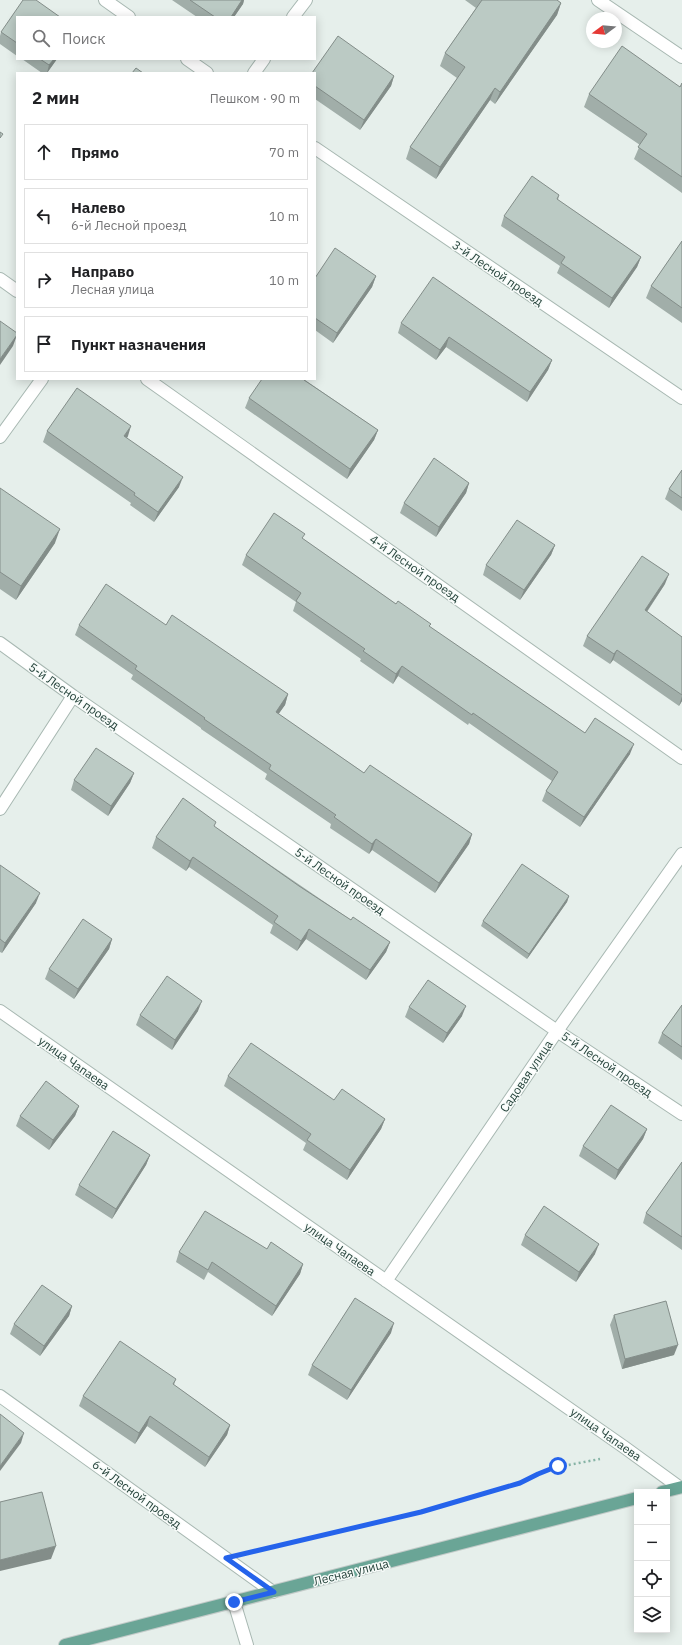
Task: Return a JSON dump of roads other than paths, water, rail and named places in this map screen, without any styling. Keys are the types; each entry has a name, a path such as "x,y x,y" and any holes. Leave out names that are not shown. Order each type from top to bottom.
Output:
{"main road":[{"path":"670,1490 681,1487"},
{"name":"Лесная улица","path":"65,1645 88,1642 234,1602 634,1499"}],"street":[{"path":"105,0 128,16"},
{"path":"295,16 306,0"},
{"path":"598,0 682,57"},
{"path":"188,60 206,72"},
{"path":"255,72 263,60"},
{"name":"3-й Лесной проезд","path":"316,149 682,398"},
{"path":"0,279 16,290"},
{"path":"0,438 41,380"},
{"name":"4-й Лесной проезд","path":"148,380 682,758"},
{"name":"5-й Лесной проезд","path":"0,643 73,696 557,1031 682,1114"},
{"path":"0,809 73,696"},
{"name":"Садовая улица","path":"386,1281 557,1031 682,854"},
{"name":"улица Чапаева","path":"0,1012 681,1487"},
{"name":"6-й Лесной проезд","path":"0,1396 274,1592"},
{"path":"234,1602 247,1645"}]}
